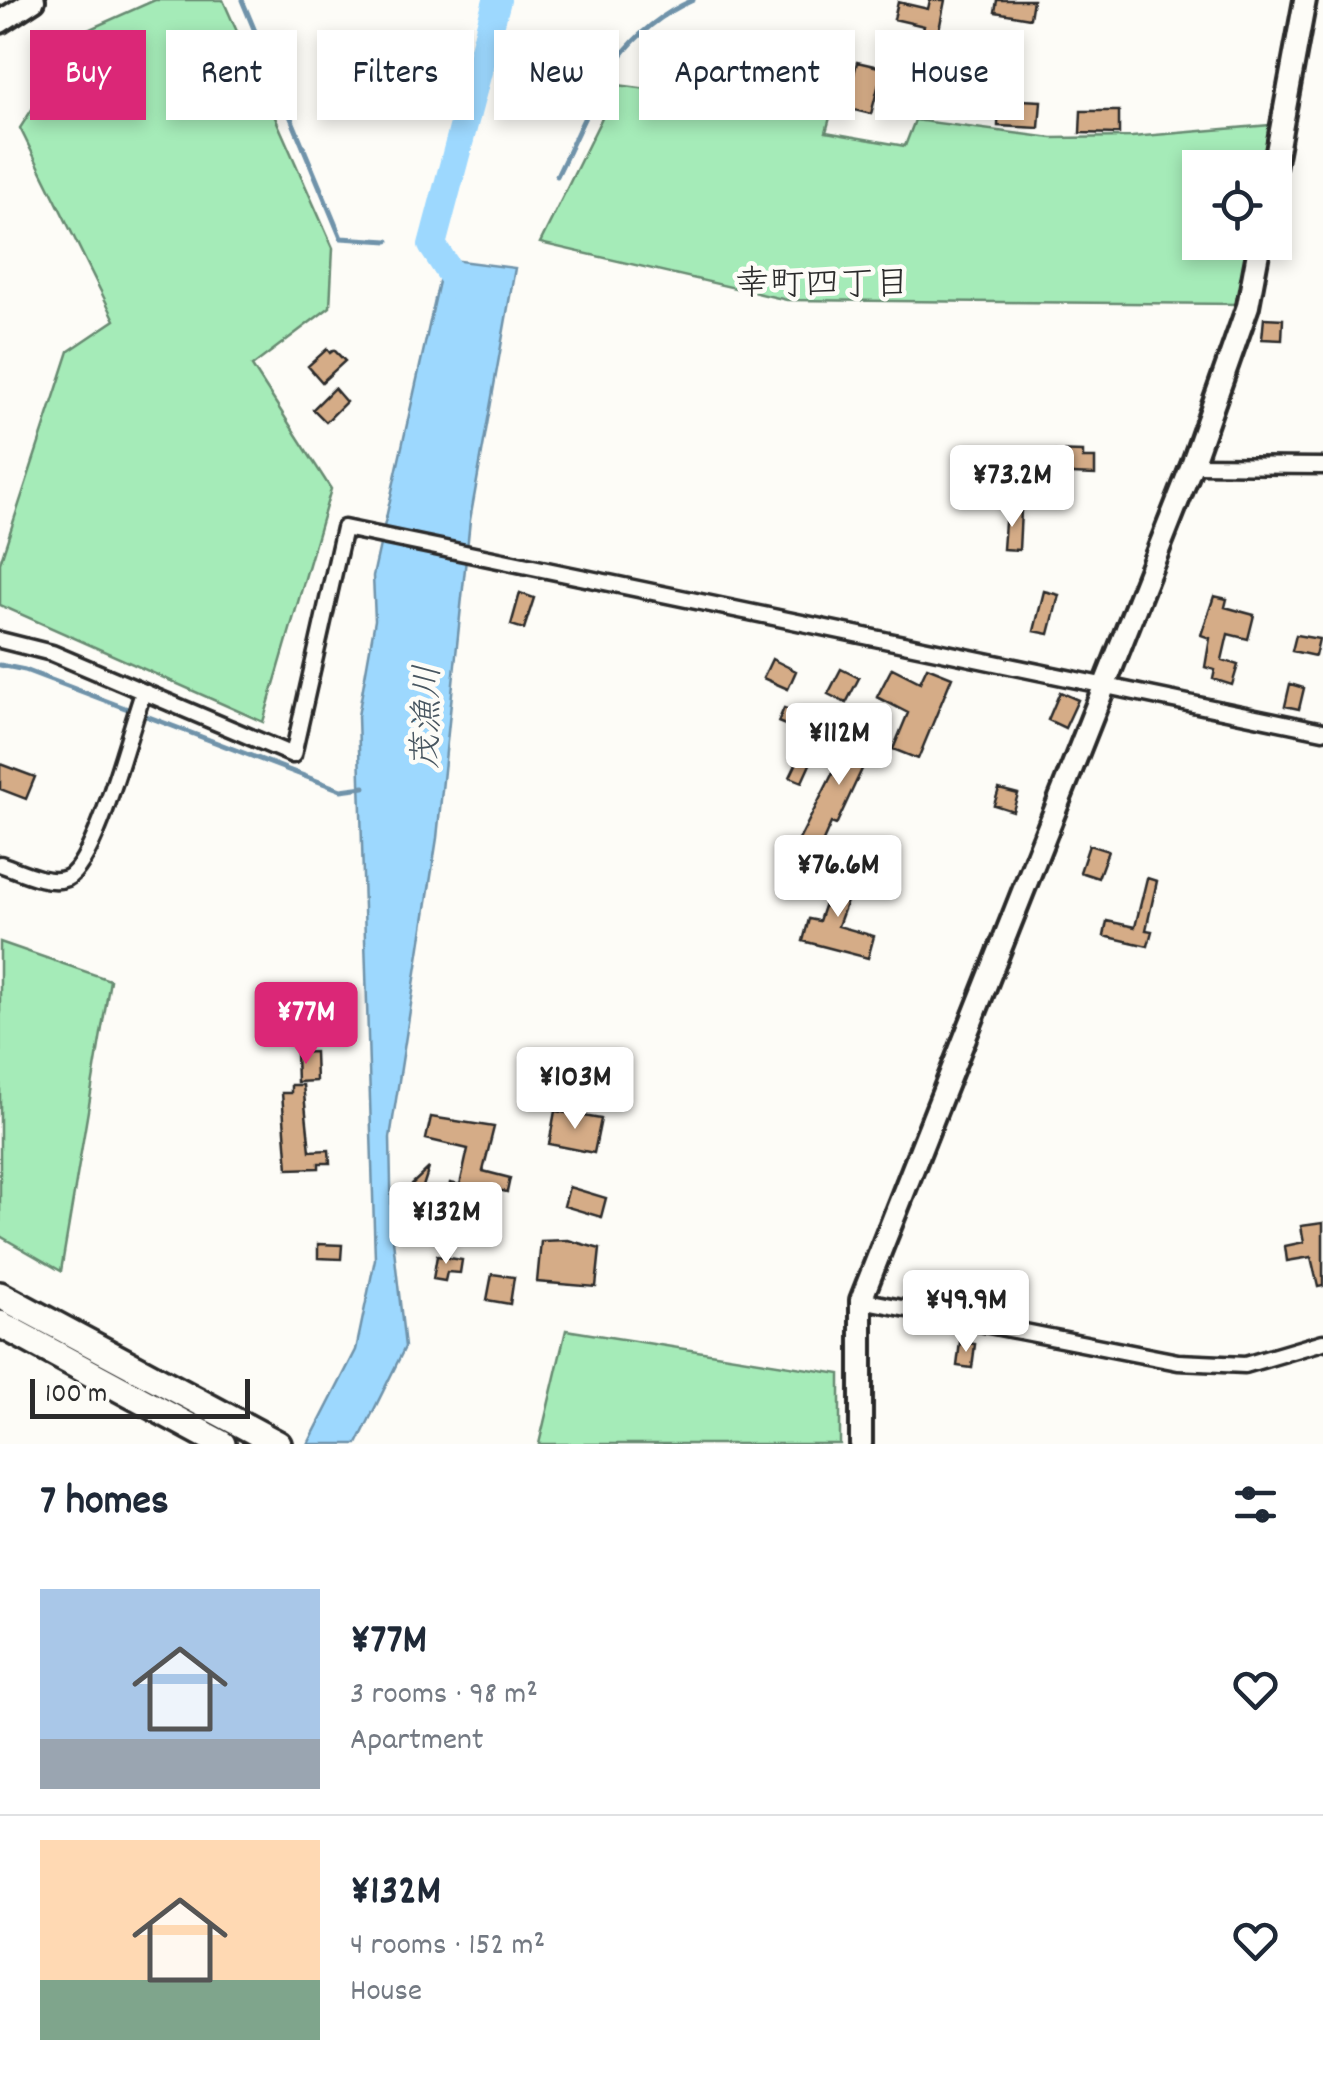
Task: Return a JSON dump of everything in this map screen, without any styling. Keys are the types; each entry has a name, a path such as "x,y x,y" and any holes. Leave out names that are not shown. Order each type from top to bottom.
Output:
{"highway":[{"path":"0,1295 278,1444"},
{"path":"0,1324 222,1444"}],"street":[{"path":"0,22 34,0"},
{"path":"1277,150 1306,0"},
{"path":"861,1444 861,1300 1101,685 1192,465 1248,306 1257,260"},
{"path":"1192,465 1323,466"},
{"path":"0,640 52,653 138,706 293,754 344,528 1323,731"},
{"path":"0,864 48,880 66,878 88,858 138,706"},
{"path":"861,1300 1178,1362 1246,1365 1323,1342"}],"green space":[{"path":"155,0 223,0 236,30 166,30 166,120 276,120 333,248 330,307 252,366 331,489 263,722 0,605 0,563 69,351 115,320 20,128 30,112 30,120 146,120 146,30 88,30"},
{"path":"619,85 639,88 639,120 829,120 826,132 905,146 915,120 1052,138 1132,137 1271,125 1267,150 1182,150 1182,260 1248,260 1241,304 787,300 540,243 601,120 619,120"},
{"path":"0,942 110,980 61,1271 0,1236"},
{"path":"566,1330 840,1374 840,1444 539,1444"}],"water":[{"path":"444,259 515,268 470,520 437,838 390,1138 392,1231 405,1347 357,1444 308,1444 356,1350 375,1259 358,716 375,620 373,576"}],"building":[{"path":"930,0 945,0 939,30 923,30 924,26 894,19 898,2 928,9"},
{"path":"997,0 1033,0 1030,18 995,12"},
{"path":"857,62 875,66 871,114 855,110"},
{"path":"1024,100 1041,101 1039,128 998,126 998,120 1024,120"},
{"path":"1081,111 1119,111 1119,134 1080,133"},
{"path":"1264,318 1283,319 1282,340 1262,339"},
{"path":"327,349 330,353 334,350 345,361 322,382 308,366"},
{"path":"334,388 346,402 326,422 313,409"},
{"path":"1049,451 1083,452 1083,458 1095,458 1095,475 1048,473"},
{"path":"968,471 1007,474 1006,493 967,490"},
{"path":"1006,509 1021,510 1019,550 1003,549"},
{"path":"1044,591 1059,595 1049,634 1034,631"},
{"path":"520,593 534,598 524,629 511,625"},
{"path":"1214,596 1227,599 1225,607 1254,615 1248,639 1228,634 1222,660 1238,665 1232,685 1213,679 1215,670 1205,667 1210,638 1201,635"},
{"path":"1296,635 1319,639 1315,656 1292,651"},
{"path":"772,659 796,671 788,689 763,678"},
{"path":"927,667 952,677 918,759 893,749 908,713 877,697 892,668 920,682"},
{"path":"841,669 859,678 846,703 828,694"},
{"path":"1290,684 1304,688 1299,709 1285,706"},
{"path":"1060,692 1078,700 1065,728 1048,720"},
{"path":"784,708 816,720 810,735 778,722"},
{"path":"856,727 877,737 836,825 831,823 819,850 799,840"},
{"path":"805,746 816,751 802,782 790,777"},
{"path":"0,764 35,777 26,799 0,789"},
{"path":"999,789 1018,794 1013,811 994,805"},
{"path":"1089,845 1108,851 1098,878 1080,872"},
{"path":"838,865 858,871 838,926 874,936 868,958 803,941 809,919 819,921"},
{"path":"1147,878 1157,881 1146,930 1152,931 1148,946 1104,936 1107,921 1135,927"},
{"path":"315,1052 316,1081 297,1082 296,1053"},
{"path":"291,1085 303,1085 310,1151 329,1150 330,1163 319,1163 319,1168 288,1169 282,1093 291,1093"},
{"path":"555,1111 601,1119 594,1153 549,1144"},
{"path":"431,1117 494,1127 483,1171 510,1178 507,1192 489,1188 486,1203 448,1194 450,1183 460,1185 468,1149 426,1139"},
{"path":"429,1168 419,1199 430,1199 431,1212 414,1214 412,1184"},
{"path":"569,1187 606,1198 601,1217 564,1206"},
{"path":"1323,1223 1323,1286 1318,1287 1311,1257 1287,1261 1285,1246 1304,1242 1301,1226"},
{"path":"568,1240 600,1249 596,1287 537,1282 541,1241"},
{"path":"318,1244 342,1245 341,1259 318,1258"},
{"path":"437,1256 462,1260 460,1273 447,1272 445,1281 433,1279"},
{"path":"492,1274 514,1277 510,1304 487,1300"},
{"path":"960,1342 975,1344 972,1368 957,1366"}],"waterway":[{"path":"242,0 341,238 388,241"},
{"name":"茂漁川","path":"463,292 432,245 497,0"},
{"path":"557,176 595,97 624,52 665,15 693,0"},
{"path":"0,665 25,670 341,790 364,787"}],"district":[{"name":"幸町四丁目","path":"822,287"}]}
